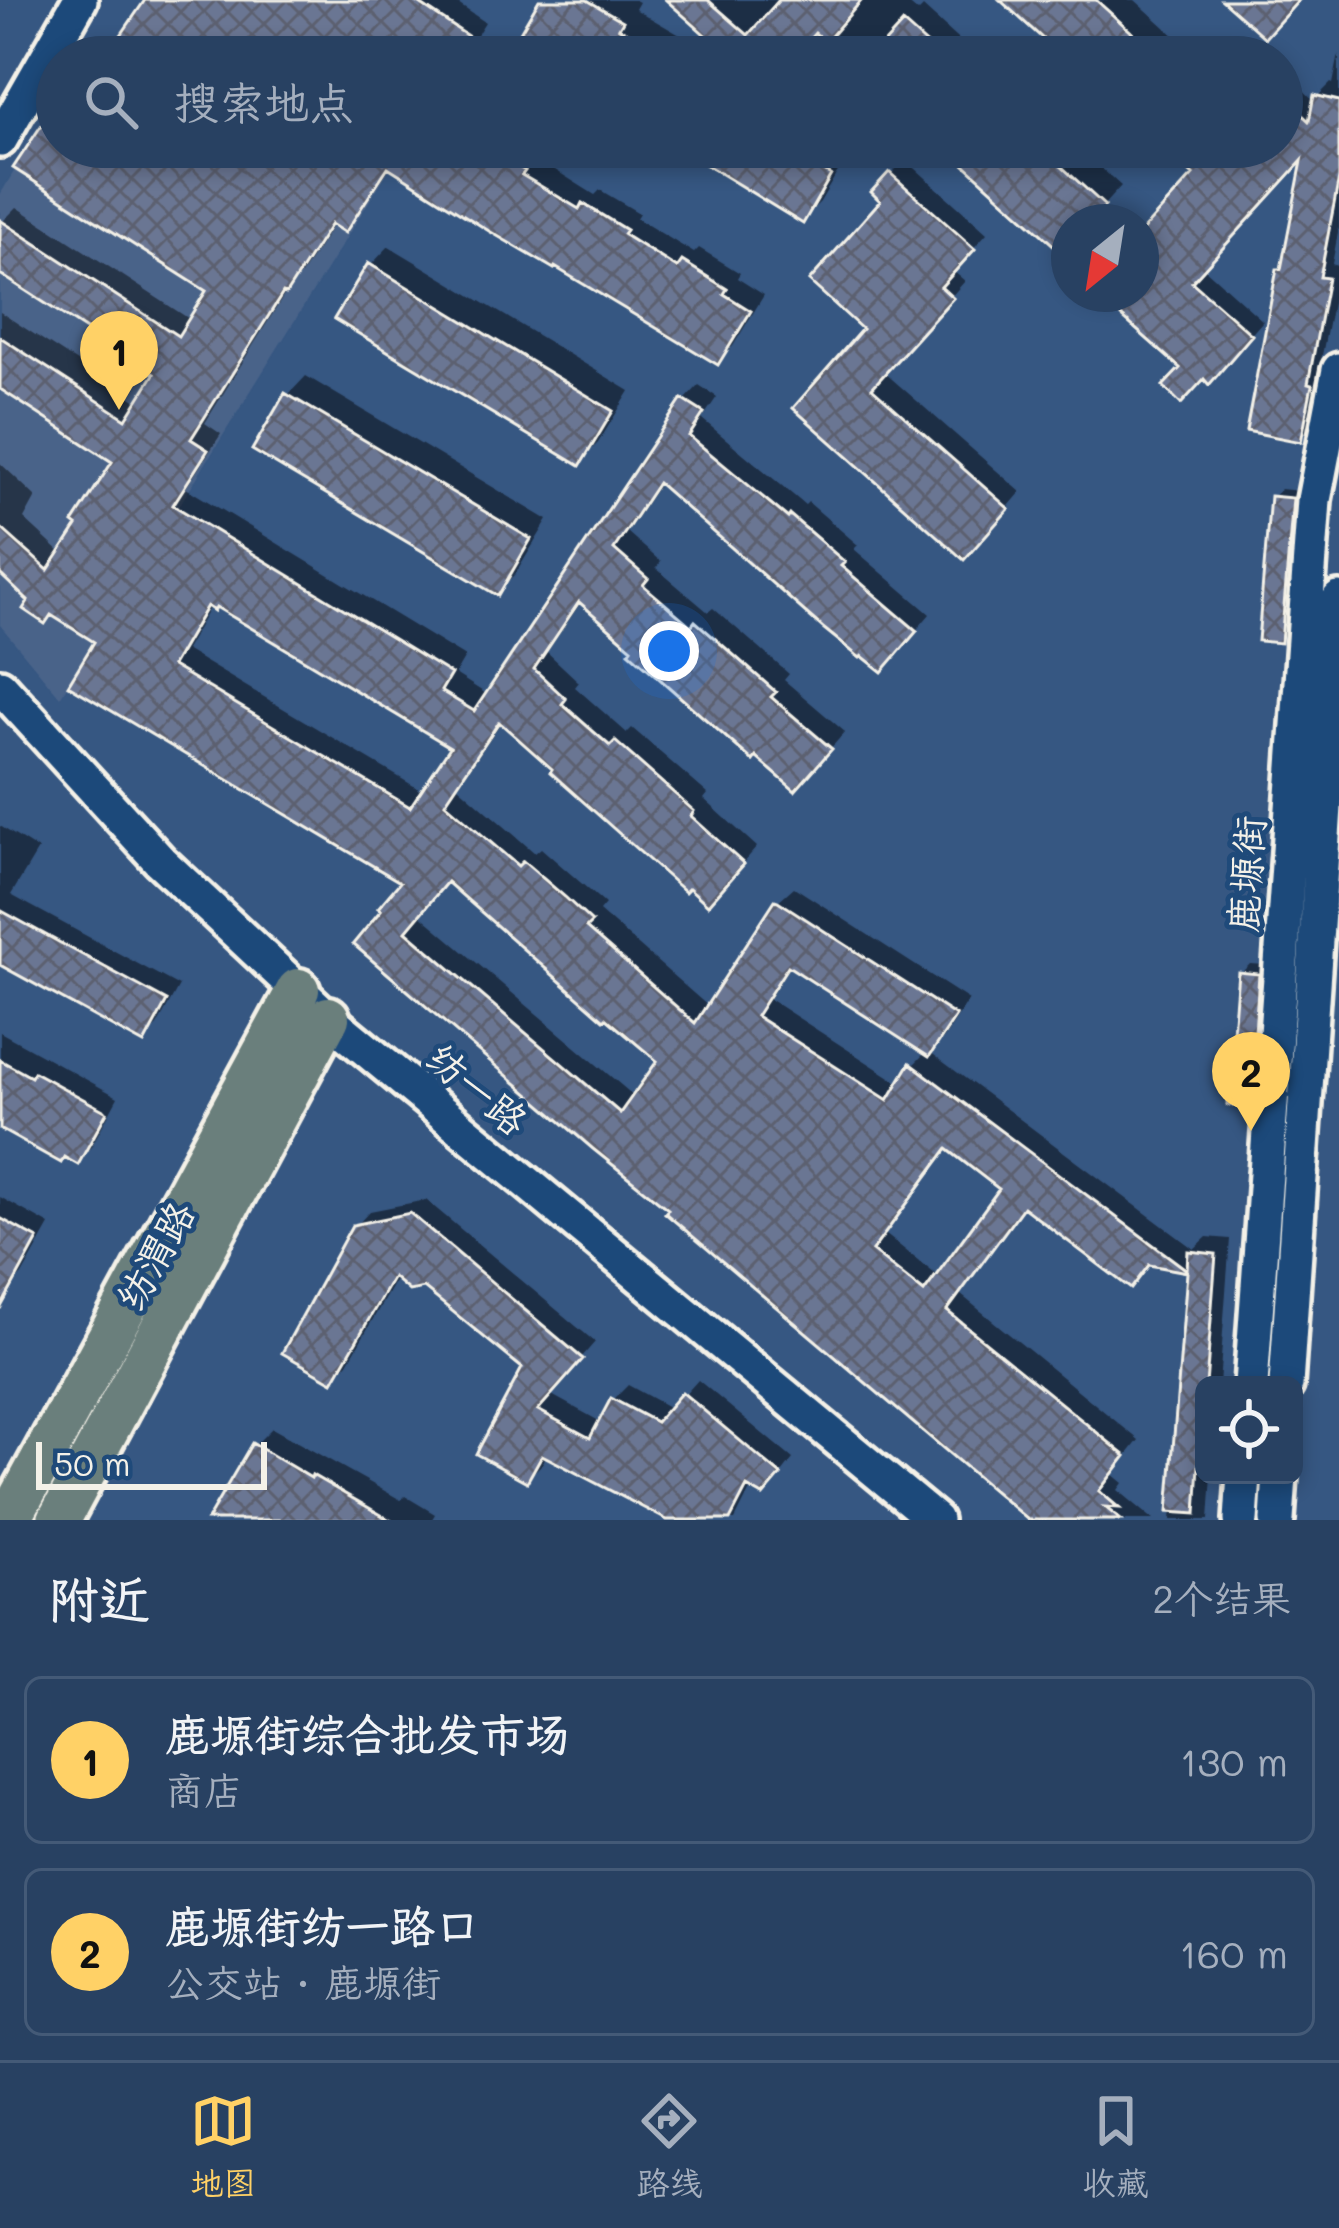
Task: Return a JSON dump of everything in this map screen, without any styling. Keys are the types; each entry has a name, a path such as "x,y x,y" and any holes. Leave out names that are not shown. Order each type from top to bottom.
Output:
{"main road":[{"name":"纺渭路","path":"9,1520 313,1004"},
{"name":"纺渭路","path":"58,1520 313,1004"}],"street":[{"path":"59,36 80,0"},
{"path":"0,140 36,77"},
{"name":"鹿塬街","path":"1252,1376 1339,370"},
{"name":"鹿塬街","path":"1287,1376 1339,599"},
{"name":"纺一路","path":"0,686 160,861 313,1004 934,1520"},
{"path":"1241,1520 1243,1484"},
{"path":"1277,1520 1279,1484"}],"shaded area":[{"path":"36,134 36,168 390,168 60,697 0,625 0,195"}],"building":[{"path":"145,0 414,0 468,36 120,36"},
{"path":"539,0 587,0 623,21 619,28 633,36 522,36 519,34"},
{"path":"666,0 708,0 748,35 779,0 862,0 831,36 706,36"},
{"path":"1000,0 1096,0 1136,36 1040,36"},
{"path":"1222,0 1299,0 1263,36"},
{"path":"903,23 918,36 891,36"},
{"path":"1314,95 1339,101 1339,178 1320,277 1328,278 1301,442 1246,431 1277,269 1281,269 1303,168 1303,115 1309,121"},
{"path":"36,134 36,168 387,168 345,233 331,224 283,293 191,439 208,450 173,505 451,674 441,691 474,711 682,399 704,413 689,436 845,562 841,566 917,631 882,672 823,628 658,483 614,549 648,579 643,585 691,626 695,621 776,692 771,697 832,749 795,791 756,757 753,761 579,602 534,669 566,699 562,704 610,746 615,741 694,811 691,816 744,864 708,905 689,888 685,892 499,722 445,803 518,866 523,861 565,897 592,922 586,928 695,1023 778,901 956,1016 929,1057 788,966 756,1016 888,1100 910,1063 1187,1270 1188,1251 1216,1254 1207,1376 1195,1376 1196,1514 1168,1512 1187,1272 1149,1265 1131,1289 1023,1207 947,1311 1126,1456 1099,1491 1119,1508 1105,1507 1121,1520 1028,1520 353,944 400,882 68,685 94,642 51,615 45,624 23,609 28,601 0,574 0,527 48,570 112,462 0,389 0,337 126,419 154,374 0,274 0,220 178,336 206,291 13,168","holes":["207,606 214,611 216,607 450,747 410,807 172,666","447,882 657,1061 620,1113 406,931","947,1149 999,1189 924,1292 872,1251"]},
{"path":"390,168 520,168 525,171 522,175 579,209 582,203 677,268 682,261 727,289 724,294 751,311 718,365"},
{"path":"711,168 819,168 831,175 803,224"},
{"path":"968,168 1063,168 1103,204 1051,204 1051,243"},
{"path":"1186,168 1296,168 1192,282 1252,335 1209,385 1204,379 1181,404 1163,386 1180,368 1116,312 1159,312 1159,212 1193,175"},
{"path":"889,172 975,249 941,287 953,298 872,388 1009,509 964,560 793,408 862,329 809,281 880,201 871,192"},
{"path":"368,263 613,411 580,466 334,319"},
{"path":"285,393 531,539 498,596 252,450"},
{"path":"1270,496 1293,498 1281,643 1258,641"},
{"path":"0,910 167,1001 144,1044 0,965"},
{"path":"1238,972 1259,974 1250,1107 1227,1105"},
{"path":"0,1060 31,1077 34,1072 107,1112 78,1165 64,1157 61,1163 0,1129"},
{"path":"410,1213 583,1359 538,1410 590,1438 611,1398 656,1422 682,1392 781,1475 763,1496 747,1487 730,1520 667,1520 542,1455 527,1482 476,1454 522,1368 424,1288 409,1291 393,1277 333,1382 282,1353 352,1225"},
{"path":"0,1218 38,1239 0,1309"},
{"path":"252,1443 311,1478 390,1520 207,1520"}],"place":[{"name":"鹿塬街综合批发市场","path":"119,410"},
{"name":"鹿塬街纺一路口","path":"1251,1131"}]}
